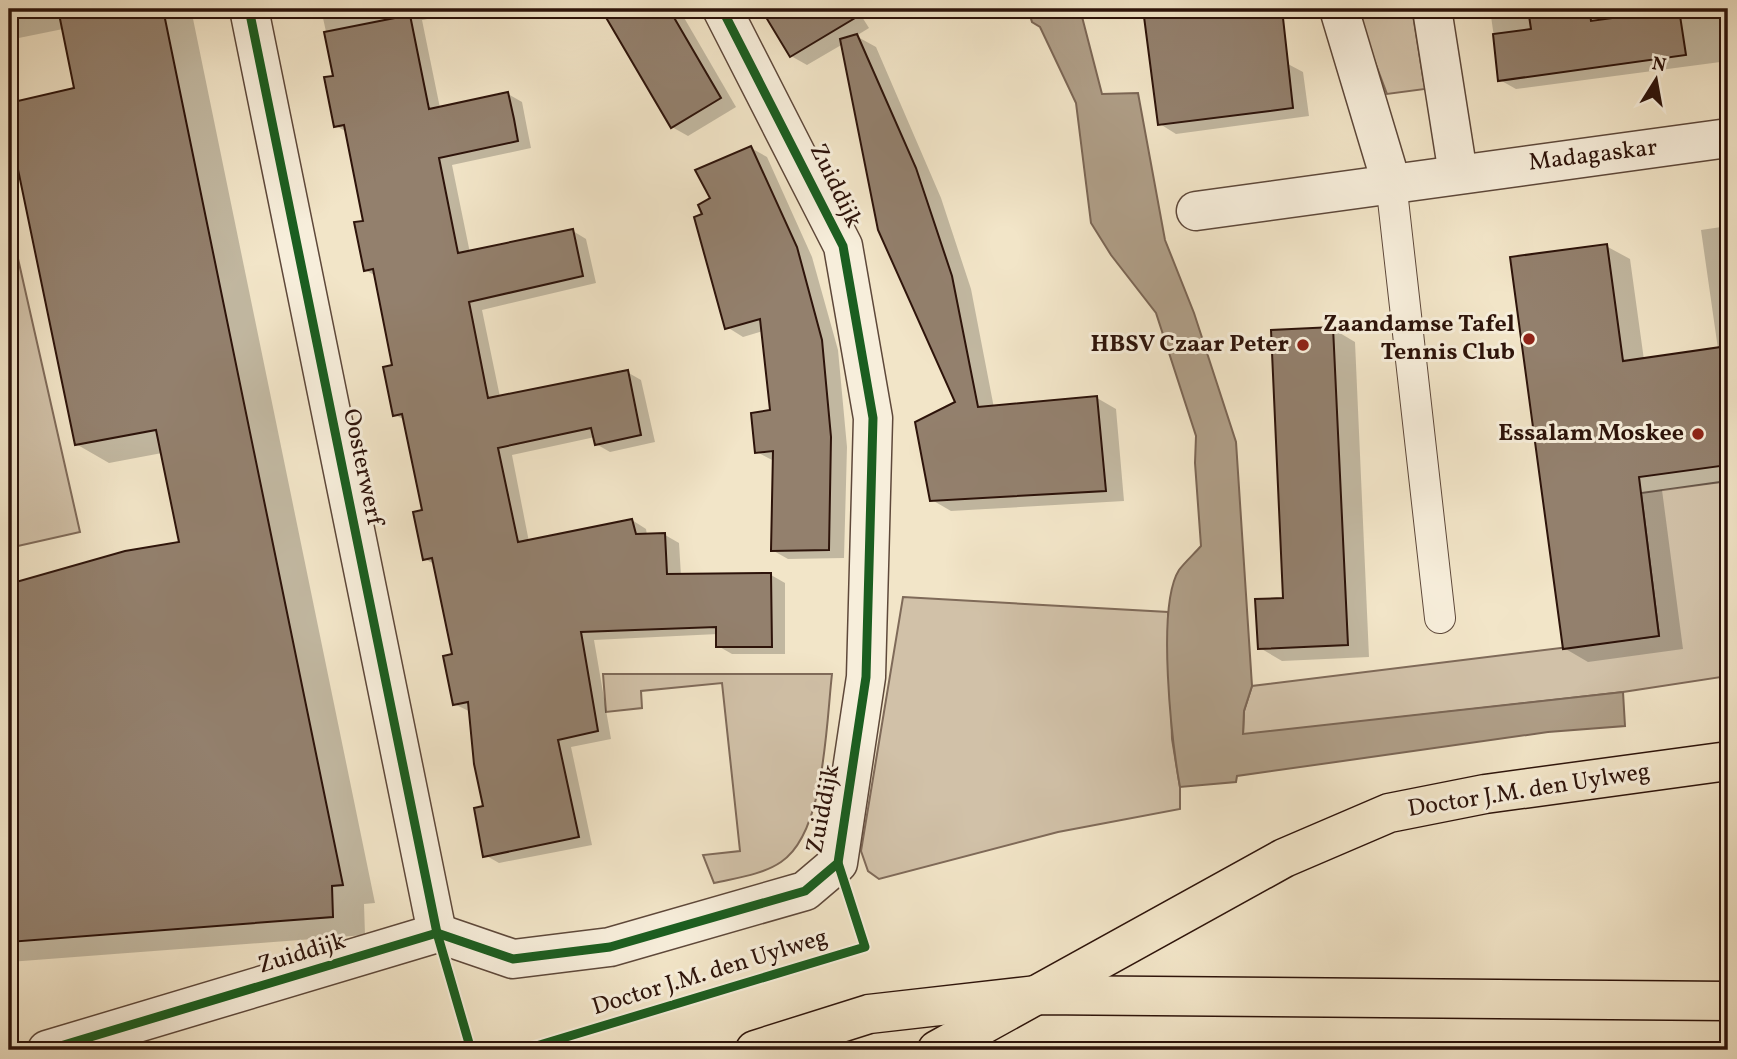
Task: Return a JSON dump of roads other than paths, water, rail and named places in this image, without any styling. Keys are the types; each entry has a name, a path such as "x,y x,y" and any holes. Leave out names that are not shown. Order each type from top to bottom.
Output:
{"main road":[{"name":"Doctor J.M. den Uylweg","path":"937,1050 1284,858 1389,813 1485,794 1728,761"},
{"name":"Doctor J.M. den Uylweg","path":"755,1050 869,1014 1037,995 1728,1001"}],"street":[{"name":"Oosterwerf","path":"248,9 437,933"},
{"name":"Zuiddijk","path":"47,1050 437,933 513,960 610,947 805,891 838,863 866,677 873,418 843,246 722,9"},
{"path":"1339,9 1391,182"},
{"path":"1432,9 1458,174"},
{"name":"Madagaskar","path":"1196,211 1391,182 1728,138"}],"lane":[{"path":"1391,182 1440,618"}],"place":[{"name":"Zaandamse Tafel Tennis Club","path":"1529,339"},
{"name":"HBSV Czaar Peter","path":"1303,345"},
{"name":"Essalam Moskee","path":"1698,434"}]}
